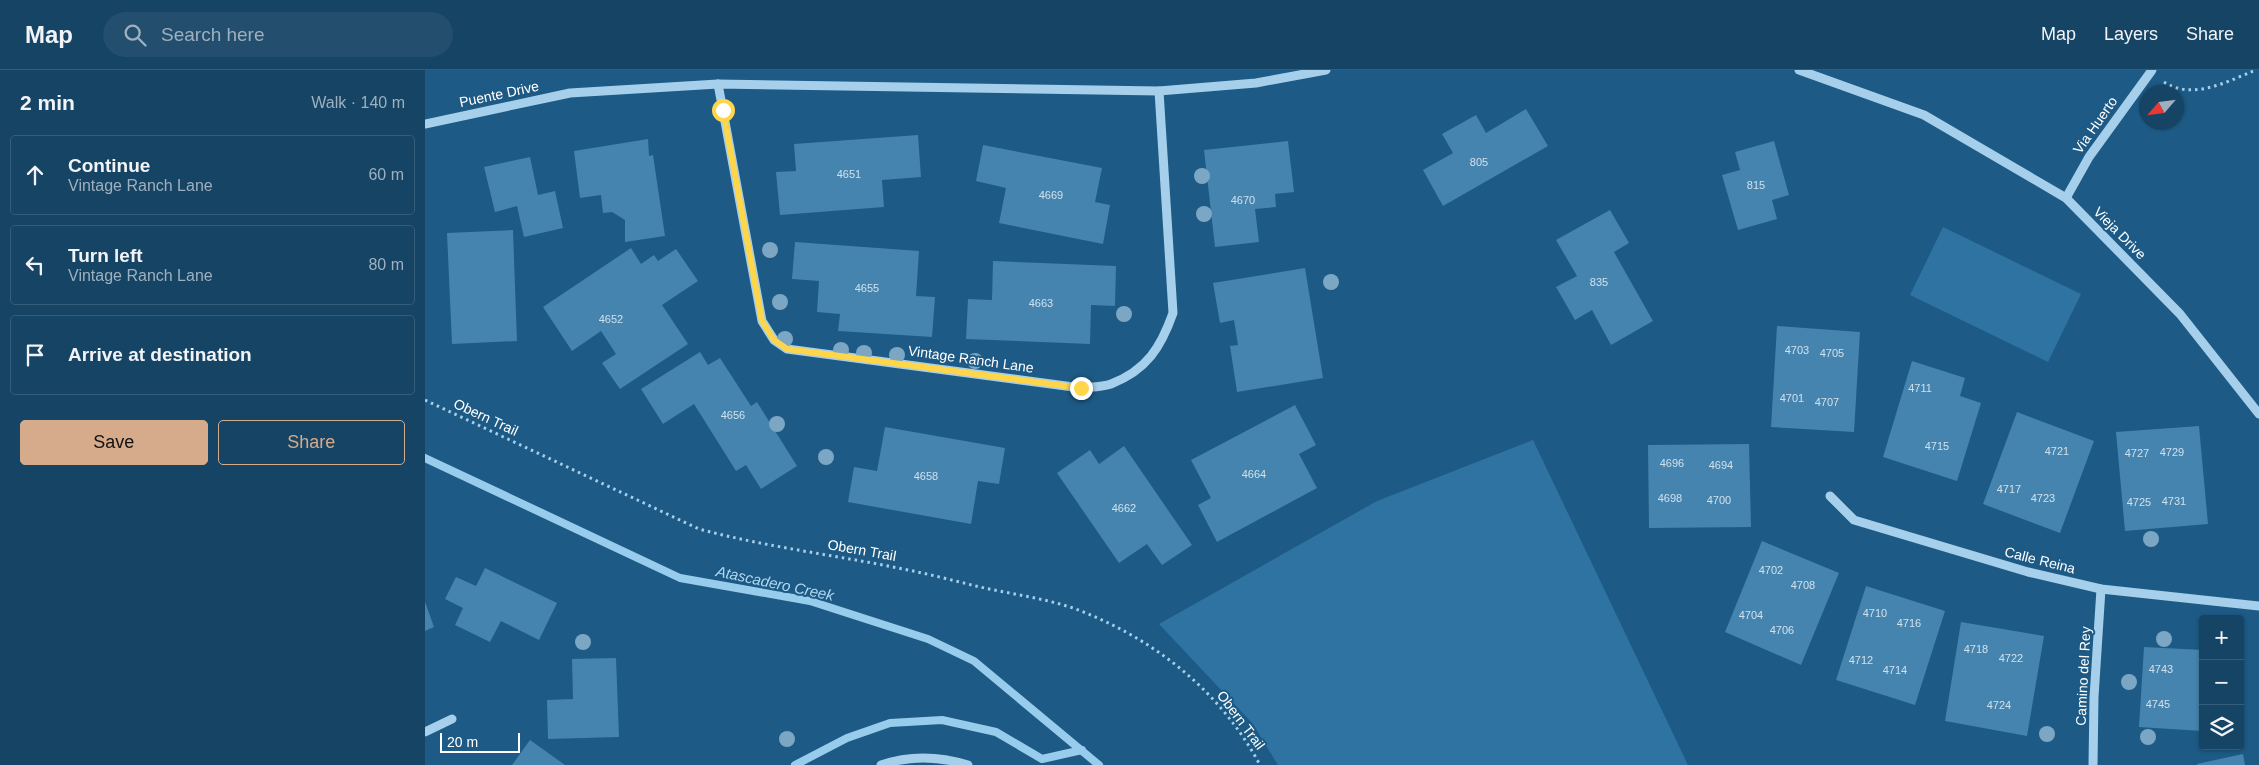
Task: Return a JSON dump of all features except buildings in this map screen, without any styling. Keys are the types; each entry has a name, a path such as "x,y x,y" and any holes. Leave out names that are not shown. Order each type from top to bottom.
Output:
{"street":[{"name":"Puente Drive","path":"425,124 570,93 718,84 1159,91 1256,83 1327,70"},
{"name":"Vieja Drive","path":"1799,70 1924,115 2066,198 2180,314 2259,414"},
{"name":"Via Huerto","path":"2066,198 2089,157 2151,71"},
{"name":"Vintage Ranch Lane","path":"718,84 762,321 774,340 787,349 1081,388 1110,384 1138,370 1163,341 1173,313 1159,91"},
{"name":"Calle Reina","path":"1830,496 1854,520 2028,572 2101,589 2259,606"},
{"name":"Camino del Rey","path":"2093,765 2094,697 2101,589"},
{"path":"425,732 452,719"},
{"path":"881,765 914,757 947,758 968,765"}],"path":[{"path":"2151,71 2172,87 2198,90 2215,87 2255,70"},
{"name":"Obern Trail","path":"425,400 699,529 733,538 931,575 1071,608 1115,626 1156,649 1195,680 1250,746 1259,765"}],"shaded area":[{"path":"1943,227 2081,294 2048,362 1910,295"},
{"path":"1533,440 1688,765 1278,765 1253,724 1159,624 1377,501"}],"waterway":[{"name":"Atascadero Creek","path":"425,458 680,578 810,601 928,639 974,661 1099,765"},
{"path":"795,765 847,738 890,723 942,720 996,732 1042,759 1082,750"}],"route":[{"path":"723,110 762,321 774,340 787,349 1081,388"}]}
